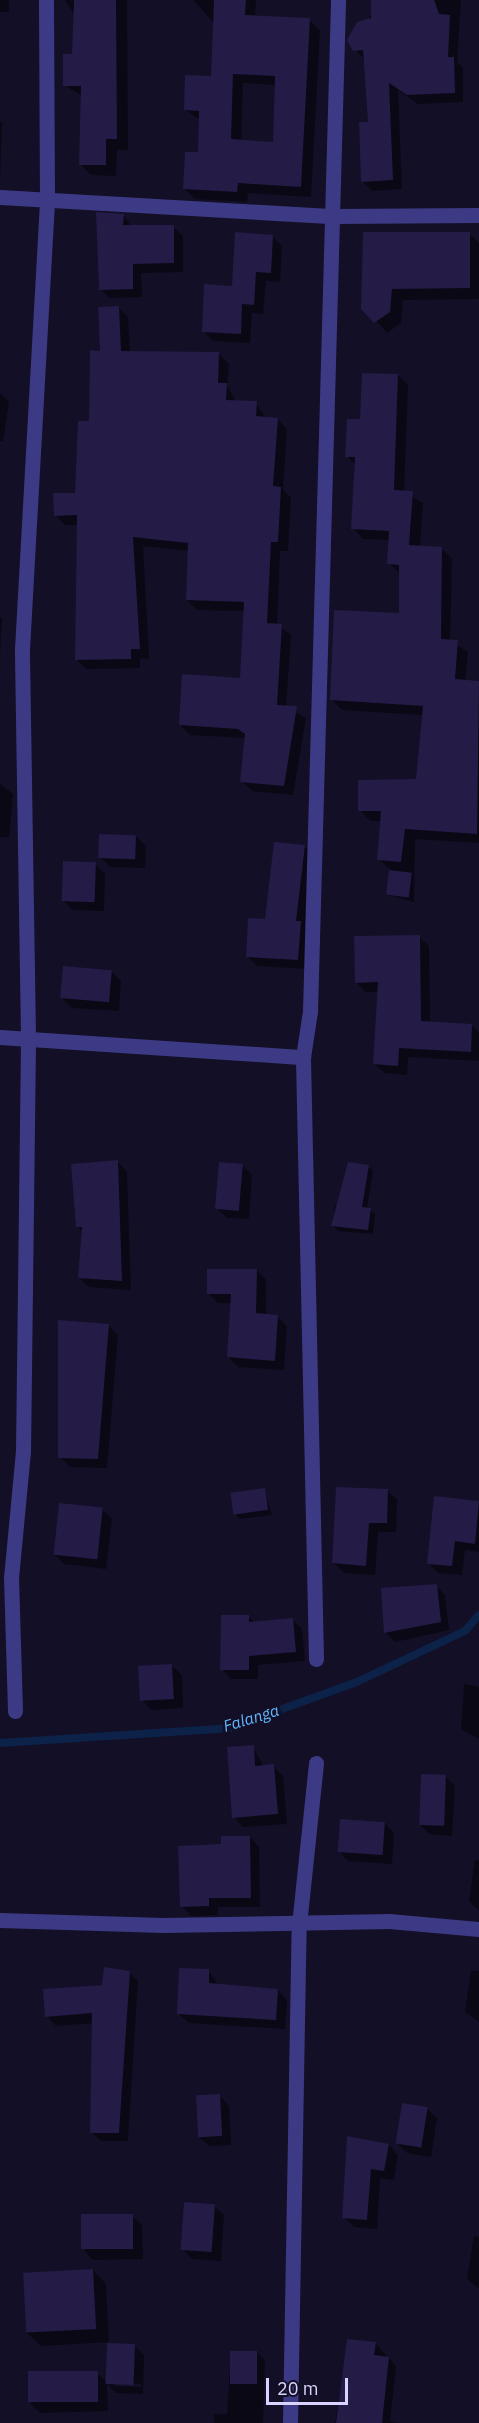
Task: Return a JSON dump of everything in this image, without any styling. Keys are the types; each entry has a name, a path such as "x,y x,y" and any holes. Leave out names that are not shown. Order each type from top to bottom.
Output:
{"street":[{"path":"15,1711 11,1578 23,1452 28,1036 22,649 47,196 46,0"},
{"path":"316,1659 303,1057 310,1011 338,0"},
{"path":"0,197 47,196 333,216 479,215"},
{"path":"0,1037 28,1036 303,1057"},
{"path":"290,2423 299,1925 316,1763"},
{"path":"0,1920 299,1925 389,1921 479,1929"}],"building":[{"path":"74,0 116,0 117,139 106,139 106,165 79,165 81,86 63,86 63,54 72,54"},
{"path":"214,0 246,0 245,15 310,18 301,187 238,183 237,192 183,189 185,152 198,152 199,111 184,110 185,75 211,76","holes":["233,74 275,76 273,142 231,139"]},
{"path":"371,0 434,0 439,14 450,15 448,57 454,57 455,93 407,95 389,83 393,180 361,182 359,122 368,122 363,50 353,51 347,40 357,22 371,18"},
{"path":"96,212 124,214 123,225 174,225 174,263 133,264 133,289 99,290"},
{"path":"235,232 273,235 271,273 256,272 254,305 242,304 241,334 202,332 204,284 232,286"},
{"path":"363,232 470,232 470,288 392,289 390,312 374,323 361,309"},
{"path":"119,306 121,351 219,352 218,383 227,383 226,400 257,401 256,416 278,418 273,486 281,487 278,542 271,542 267,623 282,624 277,705 297,706 284,786 240,782 245,734 238,729 179,725 182,674 240,678 244,602 186,600 188,543 133,537 140,649 131,649 131,659 75,660 77,515 54,516 53,493 75,493 78,421 89,421 90,350 100,351 98,307"},
{"path":"362,373 398,374 394,490 413,491 409,545 442,547 441,639 458,640 455,679 479,681 477,834 405,829 401,862 377,860 381,811 358,811 358,780 416,779 423,706 330,700 334,610 399,613 399,565 387,564 389,531 351,529 355,457 345,457 347,419 360,419"},
{"path":"99,834 136,835 135,859 98,858"},
{"path":"274,842 305,845 296,921 301,921 298,960 246,957 248,918 265,919"},
{"path":"63,861 96,862 95,902 62,901"},
{"path":"389,870 412,873 409,898 386,895"},
{"path":"420,935 421,1021 472,1024 471,1052 399,1048 398,1066 373,1064 378,982 355,983 354,936"},
{"path":"63,966 112,970 109,1002 60,998"},
{"path":"118,1160 122,1281 78,1278 82,1227 76,1227 71,1164"},
{"path":"219,1162 243,1164 239,1211 215,1209"},
{"path":"348,1162 369,1165 362,1207 371,1208 368,1230 331,1226"},
{"path":"207,1269 257,1269 256,1313 278,1315 275,1361 227,1357 231,1294 207,1294"},
{"path":"58,1320 109,1324 98,1459 58,1458"},
{"path":"336,1487 388,1489 387,1523 369,1523 366,1566 332,1563"},
{"path":"265,1488 268,1510 233,1515 230,1493"},
{"path":"434,1496 479,1501 475,1544 455,1541 452,1566 427,1564"},
{"path":"59,1503 103,1508 97,1559 54,1555"},
{"path":"437,1584 441,1622 384,1633 381,1588"},
{"path":"221,1615 249,1615 249,1622 293,1618 296,1652 249,1656 249,1670 220,1670"},
{"path":"172,1664 174,1699 140,1701 138,1666"},
{"path":"254,1745 255,1766 274,1764 278,1814 232,1818 227,1747"},
{"path":"421,1774 446,1775 444,1826 419,1825"},
{"path":"340,1819 385,1822 383,1855 338,1852"},
{"path":"221,1836 250,1836 251,1898 209,1898 209,1906 180,1907 178,1846 221,1844"},
{"path":"104,1967 130,1971 119,2133 90,2133 92,2013 45,2017 43,1989 102,1985"},
{"path":"179,1968 209,1969 209,1983 278,1989 276,2020 177,2014"},
{"path":"220,2094 222,2136 198,2137 196,2095"},
{"path":"402,2103 428,2107 421,2148 396,2143"},
{"path":"347,2136 389,2144 384,2171 371,2169 367,2220 342,2218"},
{"path":"184,2202 215,2204 212,2252 181,2250"},
{"path":"81,2214 133,2214 133,2249 81,2249"},
{"path":"93,2269 96,2329 26,2333 23,2273"},
{"path":"347,2339 376,2342 374,2355 389,2357 382,2423 336,2423"},
{"path":"107,2343 135,2344 134,2385 106,2384"},
{"path":"230,2351 257,2351 257,2384 230,2384"},
{"path":"28,2371 98,2371 98,2402 28,2402"}],"waterway":[{"name":"Falanga","path":"0,1743 230,1728 359,1681 465,1631 479,1615"}]}
